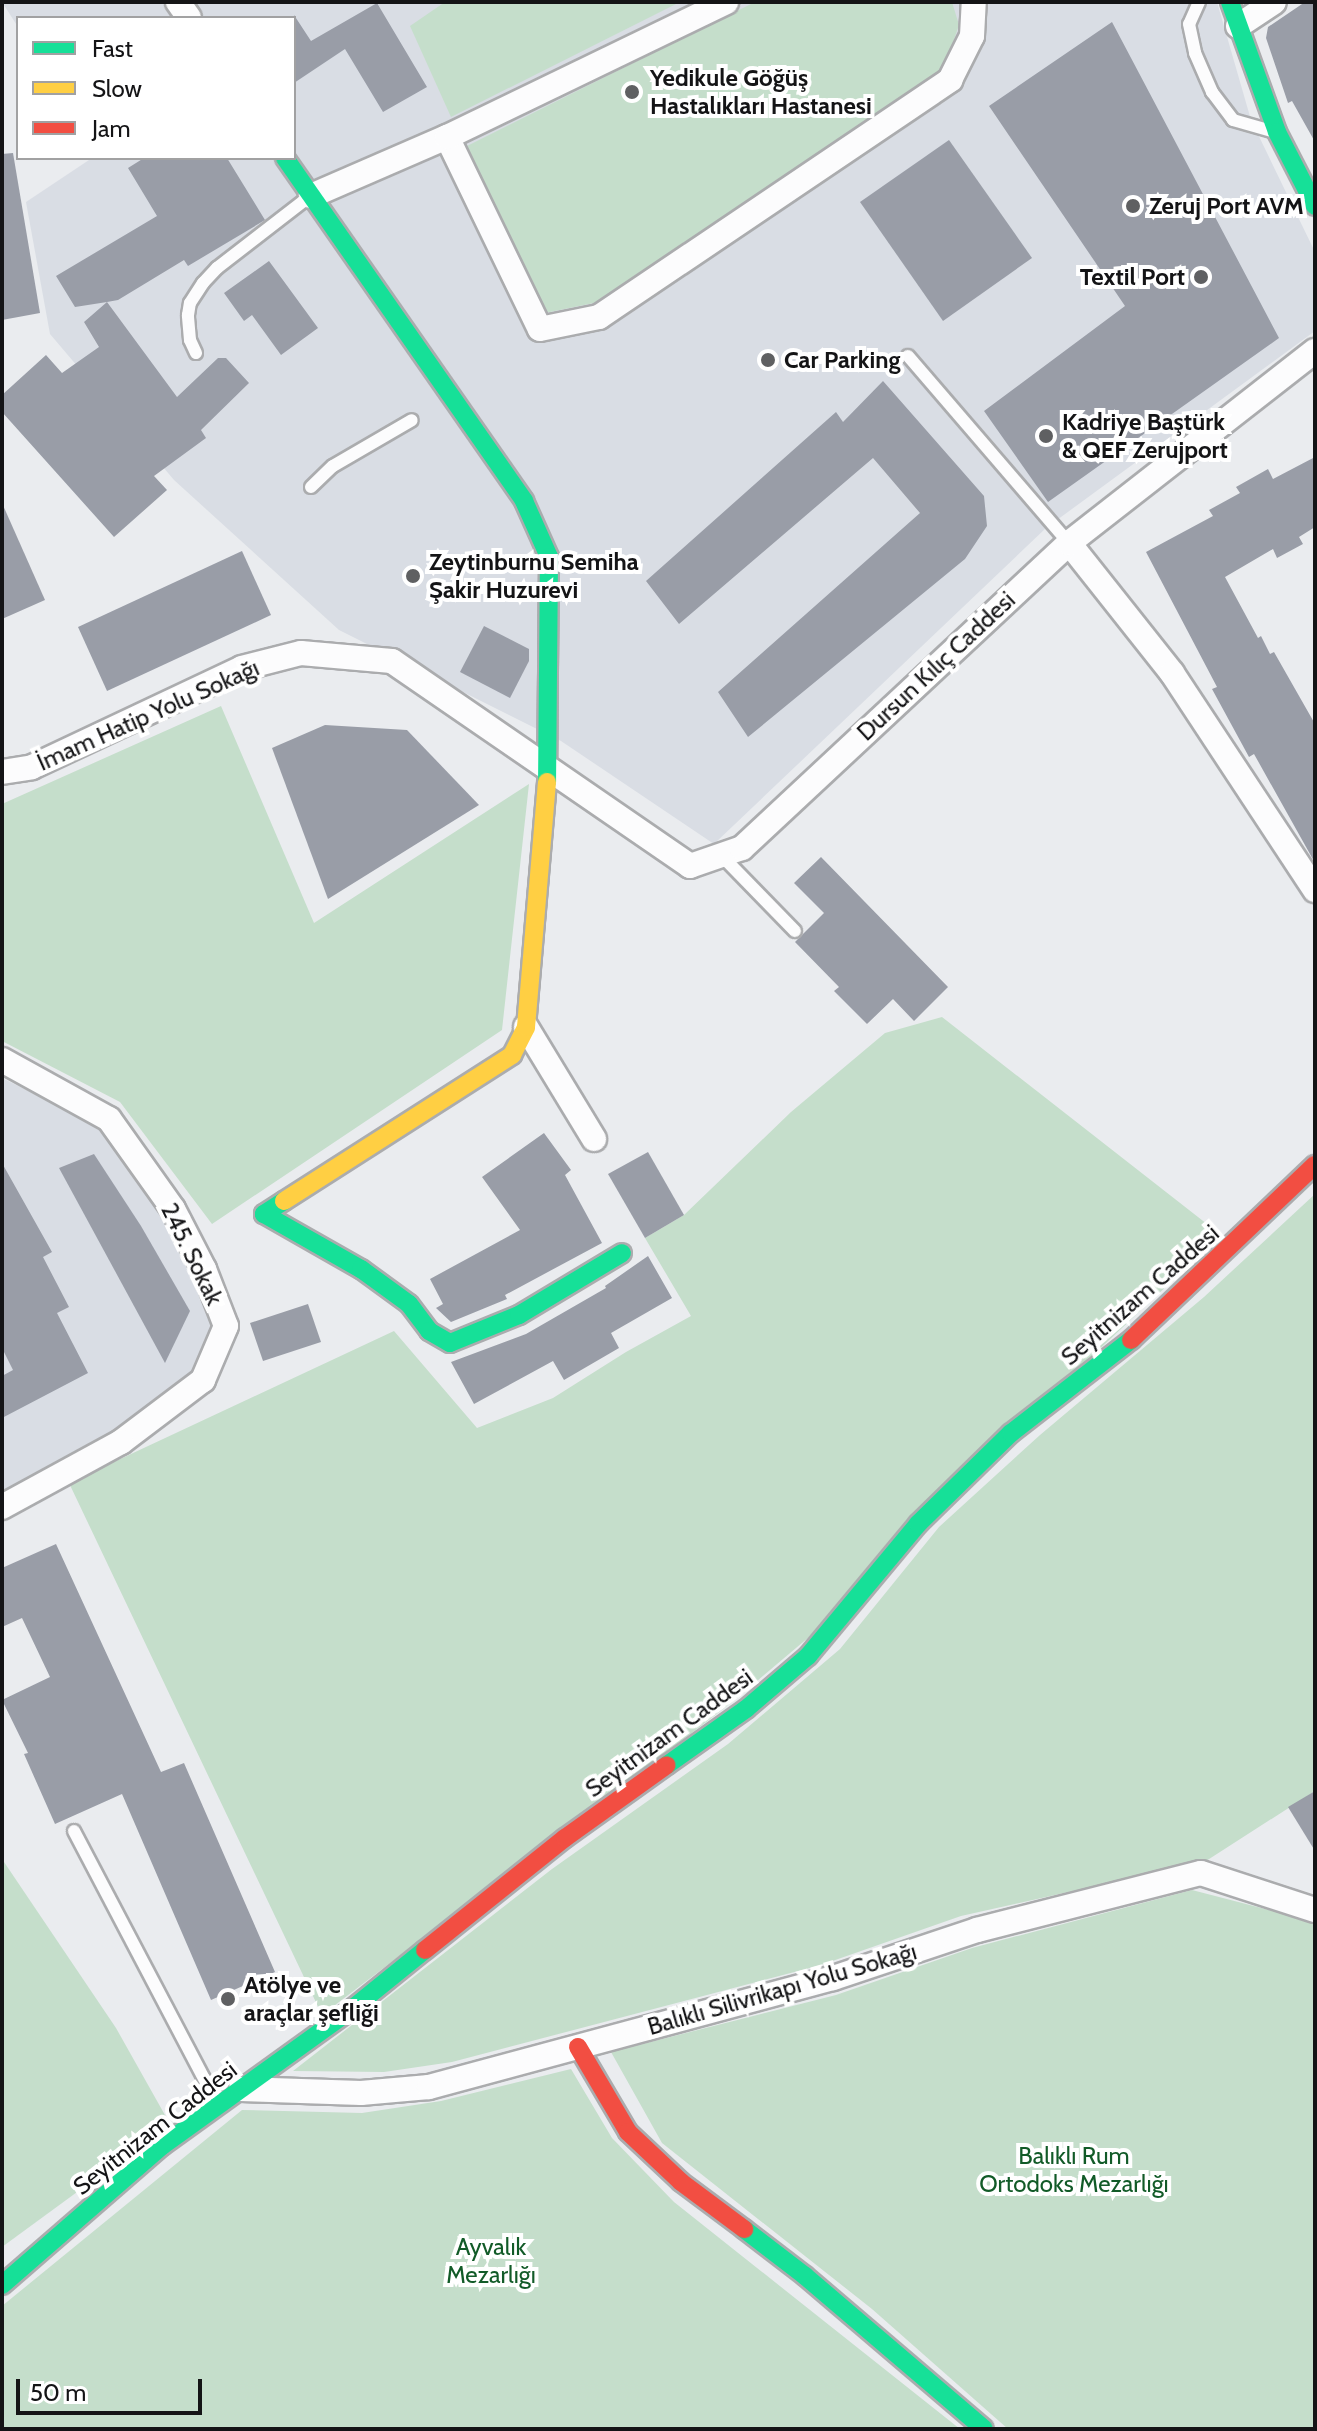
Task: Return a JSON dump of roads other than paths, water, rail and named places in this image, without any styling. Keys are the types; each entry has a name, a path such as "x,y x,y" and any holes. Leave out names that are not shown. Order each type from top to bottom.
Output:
{"street":[{"path":"311,196 447,137 726,2"},
{"path":"447,137 540,329 599,317 950,80 972,36 974,2"},
{"path":"1230,2 1277,132 1315,206"},
{"path":"1238,26 1274,2"},
{"path":"286,160 524,501 549,557 547,769 526,1027 512,1055 264,1214 361,1269 409,1304 429,1331 450,1343 519,1315 622,1253"},
{"name":"Dursun Kılıç Caddesi","path":"547,769 690,866 742,848 1069,543 1315,351"},
{"path":"1069,543 1172,673 1315,890"},
{"name":"İmam Hatip Yolu Sokağı","path":"2,772 32,767 242,668 301,653 392,661 547,769"},
{"path":"526,1027 594,1139"},
{"name":"245. Sokak","path":"2,1060 109,1119 173,1209 204,1269 226,1326 203,1380 121,1442 2,1507"},
{"name":"Seyitnizam Caddesi","path":"2,2285 162,2146 353,2008 565,1838 746,1709 777,1683 808,1656 918,1524 1011,1433 1145,1329 1315,1165"},
{"name":"Balıklı Silivrikapı Yolu Sokağı","path":"241,2089 361,2093 429,2087 833,1978 977,1930 1201,1873 1315,1910"},
{"path":"578,2047 628,2132 638,2142 681,2182 805,2276 984,2429"}],"lane":[{"path":"1199,2 1189,24 1195,53 1212,92 1233,120 1277,132"},
{"path":"196,353 190,340 188,315 190,303 203,283 217,268 311,196"},
{"path":"908,356 1069,543"},
{"path":"311,487 333,466 412,420"},
{"path":"721,855 795,931"},
{"path":"74,1831 219,2105"}],"place":[{"name":"Yedikule Göğüş Hastalıkları Hastanesi","path":"632,92"},
{"name":"Zeruj Port AVM","path":"1133,206"},
{"name":"Textil Port","path":"1201,277"},
{"name":"Car Parking","path":"768,360"},
{"name":"Kadriye Baştürk & QEF Zerujport","path":"1046,436"},
{"name":"Zeytinburnu Semiha Şakir Huzurevi","path":"413,576"},
{"name":"Atölye ve araçlar şefliği","path":"228,1999"}],"park label":[{"name":"Balıklı Rum Ortodoks Mezarlığı","path":"1074,2170"},
{"name":"Ayvalık Mezarlığı","path":"491,2261"}]}
